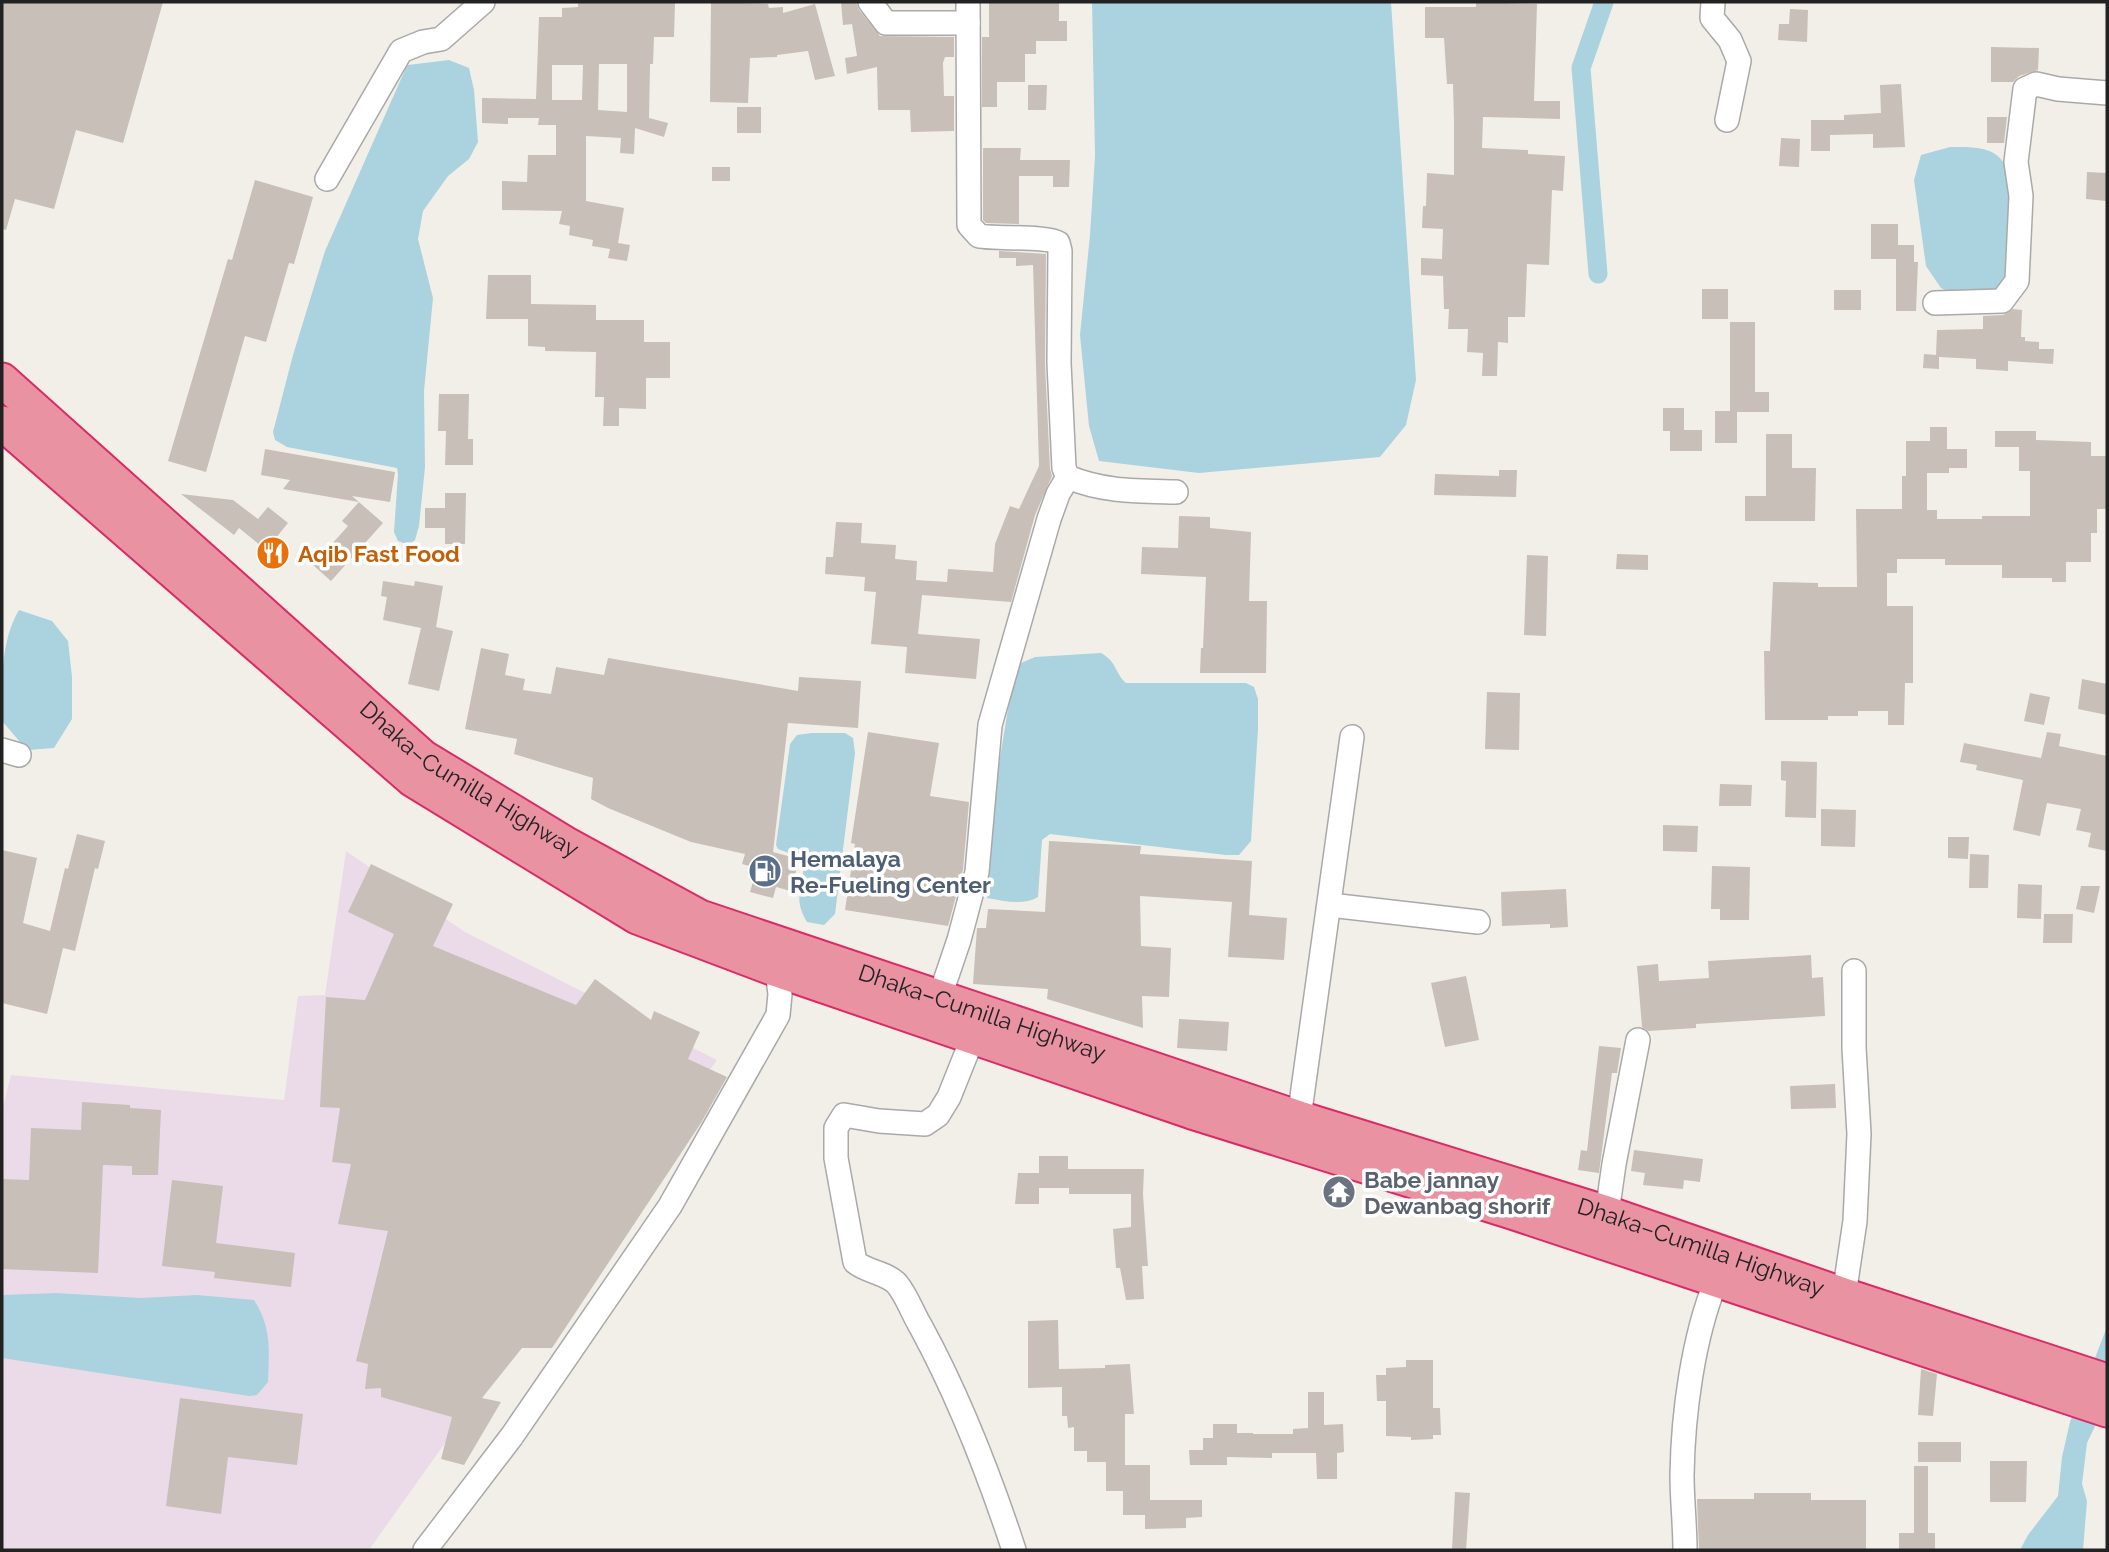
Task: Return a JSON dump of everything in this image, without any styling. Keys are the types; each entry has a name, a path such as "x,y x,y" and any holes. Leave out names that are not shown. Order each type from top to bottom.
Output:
{"highway":[{"name":"Dhaka–Cumilla Highway","path":"2,380 423,757 568,845 700,917 1299,1118 1607,1213 1844,1295 2035,1372 2107,1409"},
{"name":"Dhaka–Cumilla Highway","path":"2,423 412,780 638,917 777,970 1192,1112 1512,1212 1716,1280 2035,1372 2107,1381"}],"street":[{"path":"327,179 401,51 422,42 441,39 483,2"},
{"path":"870,2 886,23 968,13 969,225 979,236 1046,239 1058,243 1062,455 1069,477 1087,485 1115,490 1176,492"},
{"path":"1713,2 1712,18 1730,40 1739,61 1727,120"},
{"path":"1935,303 2002,301 2018,281 2021,196 2016,162 2025,89 2036,84 2058,89 2107,93"},
{"path":"939,999 963,928 977,872 986,755 995,702 1049,519 1058,494 1069,477"},
{"path":"1299,1118 1352,737"},
{"path":"1330,905 1478,922"},
{"path":"425,1550 512,1436 670,1206 778,1015 780,994 777,970"},
{"path":"1844,1295 1855,1221 1859,1135 1854,1048 1854,971"},
{"path":"973,1037 949,1097 938,1115 925,1124 844,1115 836,1128 836,1158 855,1262 862,1268 897,1283 934,1351 979,1455 1014,1550"},
{"path":"1607,1213 1638,1040"},
{"path":"1685,1550 1682,1475 1689,1394 1704,1310 1716,1280"}],"shaded area":[{"path":"346,851 465,932 717,1060 369,1550 2,1550 2,1111 11,1075 284,1100 298,996 325,995"}],"water":[{"path":"1092,2 1391,2 1416,380 1406,425 1380,457 1199,473 1099,461 1089,426 1080,335 1095,156"},
{"path":"449,60 469,68 474,90 478,142 469,159 448,176 423,211 418,239 433,298 424,391 425,467 419,526 415,540 409,545 398,541 394,532 397,468 287,447 275,440 273,432 325,251 405,70 408,65"},
{"path":"1950,147 1971,147 1989,151 2002,161 2011,181 2009,277 1995,293 1951,293 1941,288 1926,266 1914,180 1921,155"},
{"path":"19,610 52,621 68,641 72,677 72,719 54,748 27,750 2,721 5,649"},
{"path":"1101,653 1110,660 1126,683 1246,683 1254,687 1258,699 1258,729 1251,841 1239,855 1226,855 1050,834 1042,840 1038,897 1020,902 987,898 986,868 994,794 1013,679 1021,663 1035,657"},
{"path":"845,733 853,738 855,753 835,914 824,925 807,922 802,913 799,897 804,859 778,849 776,845 790,744 797,735"},
{"path":"56,1293 141,1298 197,1295 254,1300 267,1330 268,1382 257,1395 249,1396 2,1358 2,1295"},
{"path":"2107,1327 2107,1401 2087,1443 2082,1484 2087,1501 2083,1550 2020,1550 2058,1496 2062,1457 2070,1422"}],"building":[{"path":"2,2 163,2 123,143 76,130 54,209 15,199 6,230 2,229"},
{"path":"578,2 675,2 674,37 654,37 653,64 650,64 649,118 668,123 664,137 635,128 634,154 620,153 621,138 586,136 586,201 624,208 618,243 630,245 627,261 608,258 610,249 592,246 593,240 569,235 570,226 559,224 562,211 502,210 502,181 527,182 528,155 556,155 556,125 538,125 539,118 508,118 508,124 482,123 482,98 536,99 539,17 562,17 562,8 578,7","holes":["599,64 627,64 627,112 598,110","552,65 583,65 582,100 552,100"]},
{"path":"711,2 768,4 769,8 783,7 783,13 815,4 835,76 815,80 808,51 777,57 750,58 748,103 710,102"},
{"path":"841,2 856,2 859,10 880,36 954,37 954,57 945,57 943,63 944,96 954,96 954,131 911,132 910,110 878,110 877,67 847,74 845,58 857,56 852,24 843,25"},
{"path":"989,2 1059,2 1059,21 1067,21 1067,41 1036,41 1036,54 1025,54 1025,82 997,82 997,107 982,107 982,37 989,37"},
{"path":"1476,2 1537,4 1534,101 1560,101 1560,119 1483,117 1482,148 1528,150 1528,154 1565,156 1563,191 1552,190 1549,265 1527,264 1525,317 1508,317 1508,343 1498,342 1497,376 1482,376 1483,353 1467,352 1468,329 1448,329 1449,309 1444,309 1443,276 1421,275 1421,258 1442,259 1443,229 1422,228 1427,173 1454,175 1453,84 1447,84 1444,38 1425,38 1425,7 1476,7"},
{"path":"1790,9 1808,10 1807,42 1778,40 1779,24 1789,24"},
{"path":"1991,47 2039,48 2038,70 2019,76 2013,82 1991,82"},
{"path":"1901,84 1905,147 1873,148 1873,134 1830,135 1830,151 1811,151 1811,120 1844,120 1844,115 1881,113 1880,85"},
{"path":"1028,85 1047,85 1046,110 1028,110"},
{"path":"737,107 761,107 761,133 737,133"},
{"path":"1987,117 2007,117 2004,143 1987,143"},
{"path":"1781,138 1800,139 1799,167 1779,166"},
{"path":"983,148 1021,148 1020,160 1070,160 1069,187 1053,187 1053,176 1019,176 1019,224 986,223 983,220"},
{"path":"712,167 730,167 730,181 712,181"},
{"path":"2087,172 2107,173 2106,201 2086,199"},
{"path":"255,180 313,197 294,264 289,263 266,342 245,336 206,472 168,461 228,259 232,260"},
{"path":"1871,224 1898,224 1898,245 1914,245 1914,262 1918,262 1916,311 1896,311 1896,259 1871,259"},
{"path":"999,251 1046,254 1045,364 1052,476 1035,515 1011,602 922,595 918,634 980,639 976,679 905,673 907,647 871,644 876,592 864,591 865,577 825,574 826,557 833,557 836,522 862,523 861,543 896,545 895,559 917,561 916,580 947,582 948,569 993,572 995,544 1010,506 1019,509 1039,466 1033,265 1016,266 1016,258 999,258"},
{"path":"488,275 531,275 531,304 596,305 596,320 644,320 644,342 670,342 670,378 646,378 646,409 619,408 619,426 603,426 604,397 595,397 596,352 545,351 545,347 528,346 528,319 486,319"},
{"path":"1702,289 1728,289 1728,319 1702,319"},
{"path":"1834,290 1861,290 1861,310 1834,310"},
{"path":"2013,309 2022,310 2021,337 2025,337 2025,341 2039,342 2039,349 2054,349 2053,364 2008,361 2008,371 1976,369 1976,359 1939,357 1939,369 1923,368 1924,354 1936,355 1937,330 1983,329 1983,316 2003,315"},
{"path":"1730,322 1755,322 1755,392 1769,392 1769,412 1737,412 1737,443 1715,443 1715,411 1730,411"},
{"path":"439,394 469,394 468,439 473,439 473,465 445,465 446,431 438,431"},
{"path":"1663,408 1684,408 1684,430 1702,430 1702,451 1670,451 1670,431 1663,431"},
{"path":"1930,427 1947,427 1947,449 1967,449 1967,468 1949,468 1949,473 1927,473 1927,510 1937,510 1937,519 2030,516 2030,471 2019,471 2019,447 1995,447 1995,431 2036,431 2036,440 2091,442 2091,456 2107,456 2107,509 2097,509 2097,533 2091,533 2091,562 2066,562 2066,582 2052,582 2052,578 2002,578 2002,565 1945,565 1945,559 1897,559 1897,573 1887,573 1887,606 1913,606 1913,683 1905,683 1904,725 1888,725 1888,711 1858,711 1858,716 1828,716 1828,720 1765,720 1764,651 1770,651 1773,582 1818,583 1818,587 1857,587 1856,509 1902,509 1906,441 1930,441"},
{"path":"1766,434 1792,434 1792,468 1816,468 1815,521 1745,521 1745,496 1766,496"},
{"path":"265,449 395,472 390,502 352,496 359,502 283,489 290,480 261,475"},
{"path":"1499,470 1517,470 1516,497 1434,495 1435,474 1499,476"},
{"path":"445,493 466,493 465,544 445,544 445,528 425,528 425,508 445,508"},
{"path":"181,494 233,500 258,519 268,507 288,523 266,550 239,528 234,535"},
{"path":"359,502 383,523 331,581 313,565 348,526 342,521"},
{"path":"1179,516 1210,517 1210,528 1251,532 1249,601 1267,601 1266,673 1200,673 1206,577 1141,574 1142,547 1178,548"},
{"path":"1617,554 1648,555 1648,570 1616,569"},
{"path":"1527,555 1548,556 1546,636 1524,635"},
{"path":"383,581 414,586 415,581 443,586 436,627 453,631 439,691 408,684 421,628 383,620 387,597 381,596"},
{"path":"481,648 509,654 505,675 525,679 523,690 551,694 556,667 604,675 608,658 798,691 799,677 861,681 858,728 788,723 773,852 799,859 791,891 776,887 773,898 750,892 757,868 742,864 745,854 691,842 608,808 591,799 593,778 514,754 517,739 465,729"},
{"path":"2082,679 2107,684 2107,715 2078,709"},
{"path":"1487,692 1520,693 1519,750 1485,749"},
{"path":"2030,693 2050,697 2044,725 2024,721"},
{"path":"868,732 939,743 930,796 969,802 963,870 948,926 845,910 855,844 851,843"},
{"path":"2047,732 2061,734 2059,746 2107,756 2107,851 2088,847 2091,833 2076,830 2081,809 2047,803 2040,836 2013,830 2023,780 1976,770 1977,765 1960,762 1964,743 2041,758"},
{"path":"1781,761 1817,762 1816,818 1785,817 1786,781 1781,780"},
{"path":"1720,784 1752,785 1751,806 1719,806"},
{"path":"1821,809 1856,810 1855,847 1821,846"},
{"path":"1663,825 1698,826 1697,852 1663,851"},
{"path":"77,834 105,841 98,869 95,868 75,951 63,948 47,1014 2,1003 2,850 37,858 23,923 50,931 65,868 68,869"},
{"path":"1948,837 1969,837 1968,859 1948,858"},
{"path":"1049,841 1141,846 1140,854 1252,861 1249,915 1287,918 1284,960 1228,957 1232,902 1140,896 1141,946 1171,948 1169,997 1142,996 1143,1028 1047,999 1048,989 973,984 977,928 986,928 988,909 1045,912"},
{"path":"1970,854 1989,855 1988,888 1969,888"},
{"path":"371,864 453,904 433,946 576,1005 595,979 651,1020 654,1011 700,1032 688,1059 727,1077 701,1123 552,1348 522,1348 482,1398 501,1402 464,1465 441,1459 452,1417 381,1397 381,1388 365,1389 368,1364 356,1361 388,1231 338,1224 351,1164 332,1162 340,1108 320,1107 326,997 365,1000 394,934 348,912"},
{"path":"1712,866 1750,867 1749,920 1720,920 1720,909 1711,909"},
{"path":"2018,884 2042,885 2041,919 2017,918"},
{"path":"2081,886 2100,886 2094,913 2076,909"},
{"path":"1566,889 1568,927 1550,928 1550,924 1502,926 1501,892"},
{"path":"2044,914 2073,914 2072,943 2043,943"},
{"path":"1811,955 1812,978 1823,977 1825,1016 1696,1024 1696,1028 1648,1031 1642,1027 1637,966 1658,964 1659,981 1709,978 1708,961"},
{"path":"1466,976 1479,1040 1445,1047 1431,983"},
{"path":"1179,1019 1229,1022 1227,1051 1177,1048"},
{"path":"1599,1046 1621,1048 1617,1073 1612,1073 1599,1173 1578,1170 1581,1150 1587,1151"},
{"path":"1835,1084 1836,1108 1791,1109 1790,1086"},
{"path":"82,1102 161,1110 158,1175 132,1175 132,1166 103,1165 98,1273 2,1269 2,1179 29,1180 31,1128 81,1130"},
{"path":"1634,1150 1703,1159 1700,1182 1684,1180 1683,1189 1643,1185 1645,1173 1631,1171"},
{"path":"1039,1156 1068,1156 1068,1169 1144,1169 1148,1266 1142,1266 1144,1299 1126,1300 1120,1268 1116,1268 1113,1229 1131,1227 1131,1194 1069,1194 1069,1188 1039,1188 1039,1204 1015,1204 1018,1173 1039,1173"},
{"name":"Babe jannay Dewanbag shorif","path":"1329,1179 1350,1182 1348,1205 1327,1203"},
{"path":"172,1180 223,1186 216,1243 295,1253 291,1287 214,1278 215,1272 162,1266"},
{"path":"1058,1320 1059,1369 1105,1368 1105,1365 1130,1364 1134,1414 1125,1414 1125,1465 1150,1465 1150,1500 1202,1500 1202,1517 1186,1518 1186,1528 1145,1529 1145,1515 1123,1515 1123,1491 1106,1491 1106,1462 1087,1462 1087,1451 1074,1451 1074,1427 1068,1428 1067,1416 1062,1416 1062,1387 1028,1388 1028,1321"},
{"path":"1406,1360 1433,1360 1433,1408 1440,1408 1441,1435 1433,1435 1433,1439 1411,1440 1411,1437 1386,1436 1386,1401 1377,1401 1376,1375 1386,1375 1386,1368 1406,1367"},
{"path":"1921,1369 1937,1374 1933,1416 1918,1415"},
{"path":"1308,1392 1324,1392 1324,1425 1343,1424 1344,1452 1337,1453 1337,1479 1317,1479 1316,1453 1272,1453 1272,1458 1227,1457 1227,1465 1190,1465 1189,1450 1203,1450 1203,1438 1213,1438 1213,1424 1237,1424 1237,1433 1253,1434 1293,1434 1293,1429 1308,1428"},
{"path":"180,1398 303,1414 297,1465 228,1457 221,1514 166,1506"},
{"path":"1918,1442 1961,1442 1961,1462 1918,1462"},
{"path":"1990,1461 2027,1461 2026,1502 1990,1502"},
{"path":"1914,1466 1928,1466 1928,1533 1935,1533 1935,1550 1899,1550 1899,1533 1914,1533"},
{"path":"1455,1492 1470,1493 1466,1550 1452,1550"},
{"path":"1754,1493 1811,1493 1811,1500 1866,1500 1866,1550 1699,1550 1697,1499 1754,1499"}],"waterway":[{"path":"1598,274 1581,68 1604,2"}],"place":[{"name":"Aqib Fast Food","path":"273,553"},
{"name":"Hemalaya Re-Fueling Center","path":"765,871"},
{"name":"Babe jannay Dewanbag shorif","path":"1339,1192"}]}
